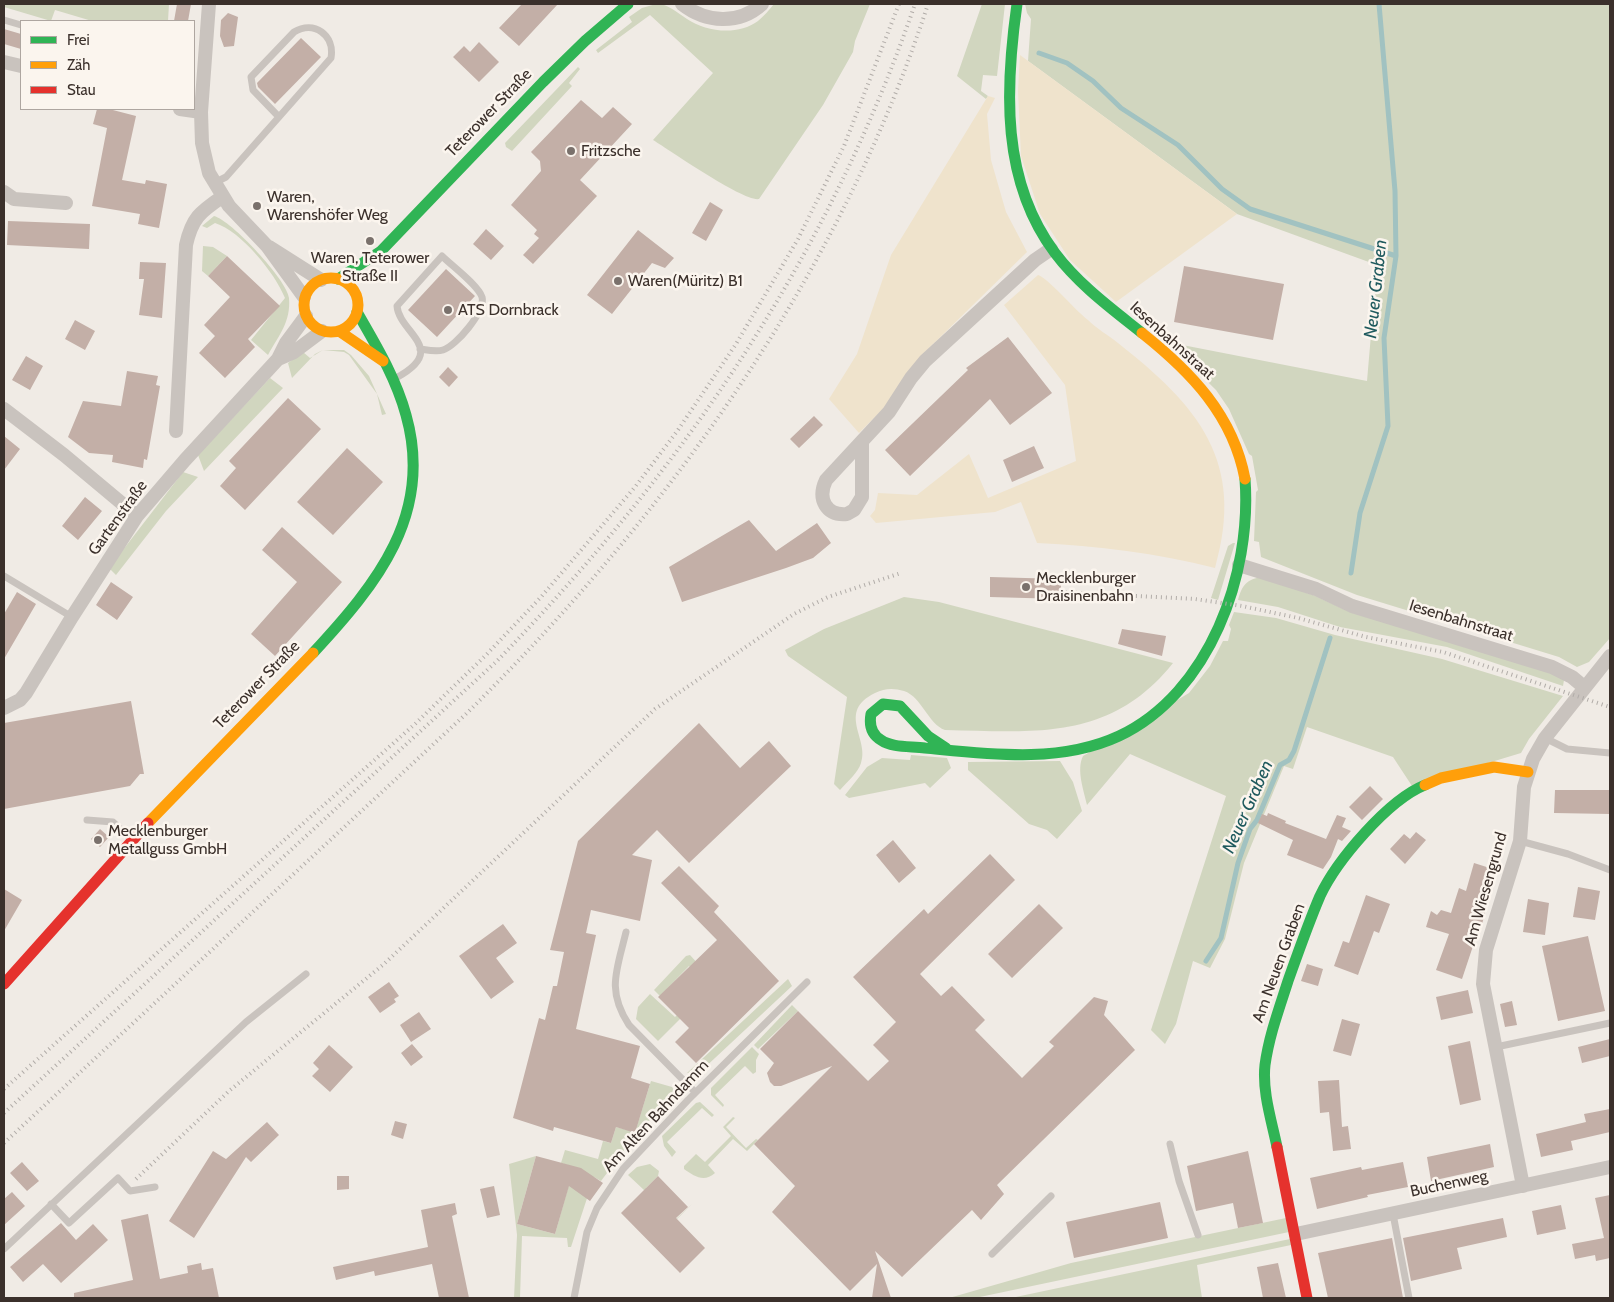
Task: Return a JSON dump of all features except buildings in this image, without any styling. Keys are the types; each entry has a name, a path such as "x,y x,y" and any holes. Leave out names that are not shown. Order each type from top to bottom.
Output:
{"street":[{"path":"209,4 201,112 205,157 214,183 222,196 267,246 304,297 306,316 310,324 322,331 339,331 351,324 357,312"},
{"name":"Teterower Straße","path":"321,280 338,279 381,251 543,82 585,41 628,4"},
{"path":"682,4 690,10 718,20 744,16 762,4"},
{"name":"Iesenbahnstraat","path":"946,748 928,736 900,706 883,704 871,714 872,731 882,742 946,748 1056,753 1093,746 1120,735 1141,722 1176,695 1200,665 1218,630 1239,565 1247,520 1246,485 1237,449 1220,413 1194,379 1084,286 1051,249 1036,224 1022,193 1014,160 1010,128 1010,82 1017,4"},
{"path":"4,62 20,66"},
{"path":"187,110 201,112"},
{"path":"4,192 14,199 66,203"},
{"path":"176,431 186,245 190,229 198,214 222,196"},
{"path":"267,246 321,280 314,284 304,297"},
{"path":"862,443 862,497 860,504 847,514 832,513 823,502 822,488 826,480 889,412 911,378 925,361 1035,260 1051,249"},
{"name":"Teterower Straße","path":"371,272 381,251"},
{"path":"338,279 351,288 356,295 363,284"},
{"name":"Teterower Straße","path":"4,984 80,896 132,840 317,648 388,559 402,530 411,498 414,472 413,446 408,419 393,379 379,347 357,312 356,295"},
{"name":"Gartenstraße","path":"4,708 20,700 26,693 137,516 185,460 278,359 286,343 306,316"},
{"name":"Gartenstraße","path":"278,359 294,352 322,331"},
{"path":"339,331 370,354 384,361"},
{"path":"4,409 64,455 137,516"},
{"name":"Iesenbahnstraat","path":"1239,565 1316,589 1352,606 1552,667 1572,677 1584,687"},
{"name":"Am Wiesengrund","path":"1523,1186 1483,984 1486,950 1520,841 1522,801 1528,772 1545,738 1610,656"},
{"name":"Am Neuen Graben","path":"1307,1298 1296,1234 1267,1095 1265,1067 1272,1028 1321,894 1356,843 1387,810 1412,790 1441,778 1494,767 1505,767 1528,772"},
{"name":"Buchenweg","path":"1296,1234 1610,1167"}],"lane":[{"path":"4,20 20,25"},
{"path":"214,183 226,177 279,117 331,58 331,42 325,34 313,27 302,27 294,32 251,77 253,90 279,117"},
{"path":"393,379 414,366 420,349 415,335 401,318 397,306 442,256 479,291 483,306 480,315 448,348 435,351 420,349"},
{"path":"4,576 72,617"},
{"path":"1545,738 1567,749 1610,753"},
{"path":"87,820 113,822 132,840"},
{"path":"1520,841 1568,854 1610,870"},
{"path":"626,932 614,986 620,1012 629,1025 695,1092"},
{"path":"4,1249 246,1022 306,974"},
{"name":"Am Alten Bahndamm","path":"574,1298 587,1232 597,1208 628,1163 695,1092 807,982"},
{"path":"1496,1047 1610,1023"},
{"path":"1170,1144 1179,1181 1198,1235"},
{"path":"51,1204 69,1223 118,1178 130,1191 155,1188"},
{"path":"992,1254 1051,1196"},
{"path":"1393,1214 1409,1298"}],"green space":[{"path":"4,4 169,4 168,20 89,20 55,10 51,20 48,20 4,7"},
{"path":"656,4 669,7 703,27 722,31 750,26 758,21 774,4 870,4 855,41 853,52 823,105 759,199 751,198 724,185 653,140 713,73 650,15 598,53 596,50 632,22 629,17 642,8"},
{"path":"982,4 1005,4 997,76 983,75 981,91 988,96 986,99 957,76"},
{"path":"1025,4 1610,4 1610,638 1589,662 1577,667 1559,657 1357,595 1261,557 1259,542 1254,541 1256,492 1258,490 1252,456 1249,454 1229,409 1216,390 1167,342 1367,381 1377,265 1237,214 1028,61 1031,19"},
{"path":"578,67 580,69 569,83 572,86 512,151 506,147 505,143"},
{"path":"214,216 233,228 258,252 286,290 289,298 288,314 280,335 268,355 251,340 285,298 265,265 236,235 215,223 207,228 202,226"},
{"path":"203,246 213,247 227,256 208,276 202,271"},
{"path":"323,350 344,350 351,355 369,376 386,414 382,415 377,394 349,355 344,352"},
{"path":"303,352 310,358 313,356 292,378 288,363"},
{"path":"270,378 283,388 204,471 198,455"},
{"path":"183,472 198,477 166,511 116,575 109,568"},
{"path":"1235,543 1218,600 1211,598 1228,546"},
{"path":"1262,577 1313,595 1350,612 1550,672 1564,680 1563,686 1447,647 1340,627 1278,607 1238,600 1241,591 1248,581"},
{"path":"904,597 939,602 1173,663 1149,688 1124,707 1097,719 1070,726 1040,730 945,730 934,722 910,694 893,689 879,691 864,700 858,709 856,717 857,726 863,754 861,763 855,774 840,790 834,784 847,697 788,656 785,650 824,629"},
{"path":"1234,612 1276,618 1335,635 1442,659 1563,696 1529,739 1521,753 1412,786 1393,757 1307,727 1293,769 1284,766 1244,863 1225,939 1210,968 1193,961 1176,1024 1165,1044 1151,1030 1226,796 1130,754 1087,805 1080,768 1083,756 1189,693 1210,666 1223,641 1228,641 1231,629 1229,625"},
{"path":"911,755 947,758 951,768 930,788 925,783 849,798 845,795 867,767 882,758 910,760"},
{"path":"1060,761 1073,782 1082,811 1057,839 1047,830 1029,824 968,770 968,762"},
{"path":"690,955 710,977 706,993 658,1041 636,1019 638,1007 650,994 675,1017 707,985 689,966 660,996 654,990 686,956"},
{"path":"788,979 792,986 700,1072 687,1073"},
{"path":"792,1005 798,1011 758,1049 754,1045"},
{"path":"752,1047 759,1054 756,1060 756,1072 753,1074 745,1066 715,1095 724,1105 723,1107 711,1095 711,1088"},
{"path":"651,1081 672,1087 676,1094 637,1133 601,1181 594,1177 571,1247 568,1247 567,1238 522,1236 520,1298 514,1298 517,1235 509,1164 536,1156 517,1224 555,1234 574,1167 561,1163 565,1150 598,1159 603,1141 611,1143 616,1127 635,1132"},
{"path":"700,1102 714,1115 712,1117 702,1108 667,1142 676,1152 672,1157 664,1146 662,1136 696,1103"},
{"path":"733,1117 735,1118 726,1127 746,1148 756,1139 758,1140 747,1151 733,1139 708,1165 715,1173 707,1178 695,1176 684,1169 684,1166 696,1154 705,1162 731,1136 723,1127"},
{"path":"650,1164 659,1171 658,1176 646,1188 676,1219 692,1204 676,1220 628,1175 637,1167"},
{"path":"1286,1218 1289,1232 975,1298 949,1298 1071,1263"},
{"path":"1290,1239 1291,1245 1197,1265 1202,1298 1011,1298"}],"sand":[{"path":"1020,55 1237,214 1116,302 1070,260 1040,214 1021,156 1018,91"},
{"path":"988,96 995,98 987,114 991,160 1006,212 1027,252 920,357 883,409 859,433 829,399 857,354 891,255"},
{"path":"1038,275 1048,282 1091,323 1146,366 1171,390 1192,414 1208,439 1219,466 1224,497 1223,530 1215,568 1127,551 1037,543 1021,502 995,512 876,523 870,516 875,510 878,493 917,495 969,454 988,498 1076,461 1065,385 1004,305"}],"waterway":[{"name":"Neuer Graben","path":"1351,573 1360,513 1388,426 1384,338 1396,256 1395,191 1379,4"},
{"path":"1039,53 1067,63 1093,81 1121,108 1178,145 1222,189 1250,209 1396,256"},
{"name":"Neuer Graben","path":"1206,961 1221,938 1238,863 1250,829 1257,820 1280,765 1289,760 1294,751 1330,638"}],"railway":[{"path":"4,1089 415,724 487,654 541,597 635,487 678,430 736,344 798,239 844,146 899,4"},
{"path":"4,1113 497,661 565,588 629,513 688,436 743,356 793,273 839,187 879,98 915,4"},
{"path":"4,1143 467,713 541,637 611,556 678,473 740,386 796,295 847,201 891,104 928,4"},
{"path":"136,1179 229,1091 384,964 655,709 794,614 828,597 901,573"},
{"path":"1061,592 1195,599 1242,606 1298,618 1366,637 1443,652 1610,707"}],"traffic: fast":[{"path":"338,279 381,251 543,82 585,41 628,4"},
{"path":"1017,4 1010,69 1011,133 1016,165 1025,196 1037,225 1064,265 1096,296 1142,333"},
{"path":"313,653 337,627 378,573 394,545 406,516 412,484 413,451 402,401 385,362 357,312"},
{"path":"946,748 928,736 900,706 883,704 871,714 870,722 873,732 885,743 973,753 1023,755 1072,751 1096,745 1119,736 1151,717 1178,691 1201,661 1219,627 1232,591 1241,553 1245,516 1245,479"},
{"path":"1277,1147 1266,1096 1265,1065 1278,1012 1320,896 1338,866 1380,817 1395,804 1425,785"}],"traffic: slow":[{"path":"331,278 341,280 350,286 356,295 358,305 356,315 350,324 341,330 331,332 321,330 312,324 306,315 304,305 306,295 312,286 321,280 331,278"},
{"path":"339,331 383,361"},
{"path":"1142,333 1193,379 1220,415 1231,435 1245,479"},
{"path":"148,823 313,653"},
{"path":"1425,785 1441,778 1494,767 1528,772"}],"traffic: jam":[{"path":"4,984 148,823"},
{"path":"1277,1147 1307,1298"}],"place":[{"name":"Fritzsche","path":"571,151"},
{"name":"Waren, Warenshöfer Weg","path":"257,206"},
{"name":"Waren, Teterower Straße II","path":"370,241"},
{"name":"Waren(Müritz) B1","path":"618,281"},
{"name":"ATS Dornbrack","path":"448,310"},
{"name":"Mecklenburger Draisinenbahn","path":"1026,587"},
{"name":"Mecklenburger Metallguss GmbH","path":"98,840"}]}
